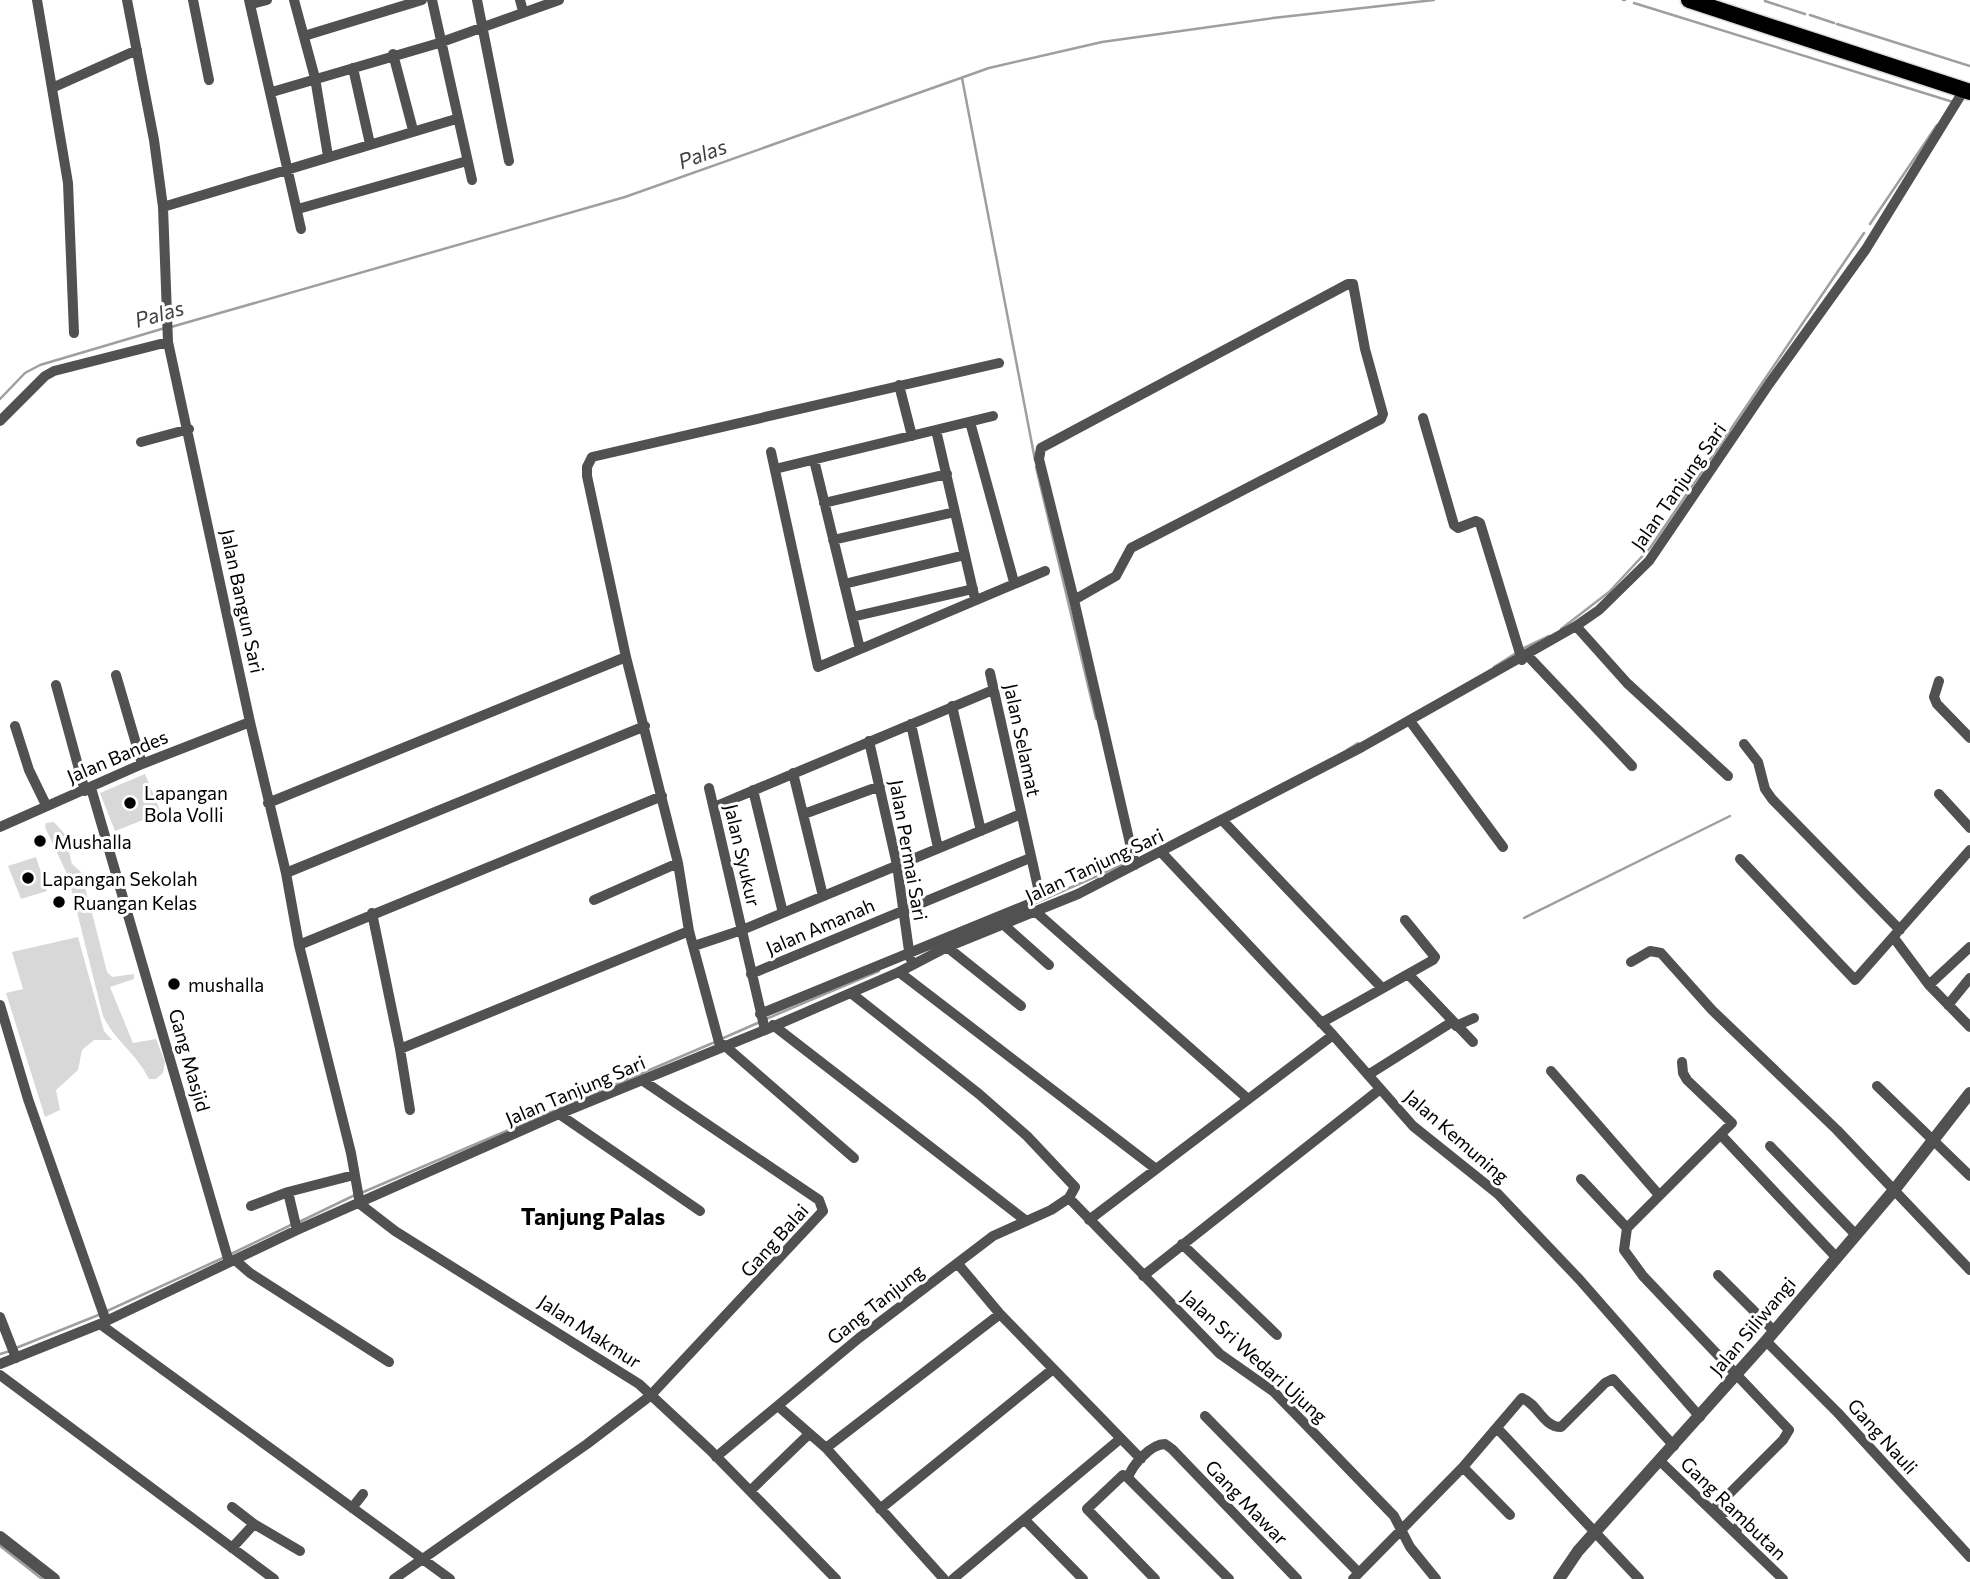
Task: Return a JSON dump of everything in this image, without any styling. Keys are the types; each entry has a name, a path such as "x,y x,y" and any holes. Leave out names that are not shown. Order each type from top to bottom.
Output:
{"main road":[{"path":"1689,0 1967,91"}],"street":[{"path":"37,0 68,183 74,333"},
{"name":"Jalan Bangun Sari","path":"127,0 163,207 168,339 250,722 286,873 299,945 357,1197"},
{"path":"193,0 209,80"},
{"path":"267,0 250,2 302,229"},
{"path":"294,0 315,78 328,156"},
{"path":"304,36 422,0"},
{"path":"432,0 439,43 472,180"},
{"path":"477,0 509,161"},
{"path":"520,0 523,11"},
{"path":"272,92 393,54 439,43 559,0"},
{"path":"52,88 137,50"},
{"path":"393,54 413,130"},
{"path":"353,68 370,144"},
{"name":"Jalan Tanjung Sari","path":"0,1364 14,1355 103,1319 232,1261 296,1225 357,1197 642,1080 722,1045 764,1023 850,993 899,972 910,959 947,947 1135,861 1162,853 1525,658 1576,626 1599,610 1648,561 1769,384 1867,249 1967,91"},
{"path":"163,207 288,167 456,119"},
{"path":"298,209 467,161"},
{"path":"1074,600 1116,576 1130,548 1381,419 1383,414 1365,349 1353,285 1348,284 1192,365 1041,448 1039,459 1135,861"},
{"path":"0,421 45,376 54,371 168,339"},
{"path":"854,1158 722,1045 689,931 678,863 626,657 587,467 592,457 999,363"},
{"path":"900,385 912,436"},
{"path":"775,469 993,416"},
{"path":"1423,418 1454,525 1458,528 1476,521 1480,523 1525,658 1632,766"},
{"path":"971,422 1014,582"},
{"path":"141,442 189,429"},
{"path":"936,430 974,594"},
{"path":"771,452 818,667 974,594"},
{"path":"814,460 860,649"},
{"path":"824,503 947,474"},
{"path":"833,540 956,512"},
{"path":"844,584 965,555"},
{"path":"852,617 974,594 1045,571"},
{"path":"1576,626 1646,702 1728,776"},
{"path":"268,803 626,657"},
{"name":"Jalan Selamat","path":"990,673 1039,892"},
{"path":"116,674 142,764"},
{"path":"1939,681 1934,697 1937,704 1970,738"},
{"name":"Gang Masjid","path":"56,685 232,1261"},
{"path":"714,807 993,690"},
{"path":"952,706 981,831"},
{"path":"1410,721 1503,847"},
{"name":"Jalan Bandes","path":"0,827 142,764 250,722"},
{"path":"911,724 938,848"},
{"path":"15,726 29,770 46,805"},
{"path":"286,873 645,726"},
{"name":"Jalan Permai Sari","path":"869,741 897,865 910,959"},
{"path":"1744,744 1758,762 1765,789 1772,799 1897,934 1929,985 1970,1027"},
{"path":"793,774 823,896"},
{"path":"804,814 880,786"},
{"name":"Jalan Syukur","path":"709,788 764,1023"},
{"path":"754,790 783,913"},
{"path":"1939,794 1970,828"},
{"path":"299,945 662,796"},
{"path":"694,946 742,930 1021,814"},
{"path":"1223,821 1381,987"},
{"path":"1740,859 1855,980 1970,850"},
{"name":"Jalan Kemuning","path":"1162,853 1333,1035 1413,1126 1498,1194 1579,1279 1700,1417"},
{"name":"Jalan Amanah","path":"751,974 1030,858"},
{"path":"594,901 678,863"},
{"path":"1033,908 1248,1099"},
{"path":"372,913 410,1110"},
{"path":"1025,1220 764,1023 1006,920 1049,965"},
{"path":"1321,1023 1381,987 1409,975 1435,957 1405,920"},
{"path":"400,1049 689,931"},
{"path":"947,947 1021,1006"},
{"path":"1929,985 1970,947"},
{"path":"1631,962 1650,951 1661,953 1712,1010 1895,1189 1970,1270"},
{"path":"899,972 1156,1169"},
{"path":"1409,975 1473,1042"},
{"path":"1948,1005 1970,978"},
{"path":"850,993 979,1094 1027,1136 1075,1187 1069,1198"},
{"path":"0,1005 28,1099 103,1319 450,1579"},
{"path":"1368,1075 1454,1024 1474,1018"},
{"path":"1089,1220 1333,1035"},
{"path":"1682,1062 1683,1073 1688,1080 1732,1121 1627,1228 1624,1250 1631,1263 1738,1373 1789,1430 1783,1440 1715,1512"},
{"path":"1551,1071 1659,1195"},
{"name":"Gang Balai","path":"642,1080 819,1200 824,1208 822,1215 650,1396"},
{"path":"1877,1086 1970,1176"},
{"path":"1143,1276 1379,1090"},
{"name":"Jalan Siliwangi","path":"1565,1577 1595,1532 1661,1462 1770,1336 1895,1189 1970,1093"},
{"path":"559,1114 700,1211"},
{"path":"1721,1135 1836,1257"},
{"path":"1770,1146 1855,1234"},
{"path":"251,1206 288,1192 354,1175"},
{"path":"1581,1180 1627,1228"},
{"path":"288,1192 296,1225"},
{"name":"Jalan Makmur","path":"357,1197 395,1231 625,1373 716,1457 836,1579"},
{"name":"Gang Tanjung","path":"716,1457 859,1338 993,1236 1051,1210 1069,1198"},
{"name":"Jalan Sri Wedari Ujung","path":"1069,1198 1232,1365 1275,1392 1394,1516 1400,1529 1436,1579"},
{"path":"1182,1244 1277,1335"},
{"path":"232,1261 389,1362"},
{"path":"958,1264 1000,1314 1141,1460 1128,1478"},
{"name":"Gang Nauli","path":"1718,1275 1838,1413 1970,1557"},
{"path":"826,1448 1000,1314"},
{"path":"0,1317 14,1355"},
{"path":"880,1509 1053,1369"},
{"path":"0,1375 274,1579"},
{"path":"1205,1416 1356,1576 1463,1467 1522,1398 1550,1424 1562,1427 1612,1379 1674,1446"},
{"path":"394,1579 587,1444 650,1396"},
{"path":"778,1406 826,1448 944,1579"},
{"path":"1497,1428 1639,1579"},
{"path":"750,1491 809,1434"},
{"path":"953,1579 1120,1439"},
{"name":"Gang Mawar","path":"1141,1460 1159,1444 1172,1449 1297,1579"},
{"name":"Gang Rambutan","path":"1661,1462 1783,1579"},
{"path":"1463,1467 1510,1515"},
{"path":"1155,1579 1087,1509 1123,1475 1229,1579"},
{"path":"352,1508 363,1494"},
{"path":"232,1507 254,1524 300,1551"},
{"path":"1025,1520 1083,1579"},
{"path":"232,1548 254,1524"},
{"path":"0,1537 54,1579"}],"shaded area":[{"name":"Lapangan Bola Volli","path":"145,774 161,813 115,831 100,793"},
{"path":"54,822 71,841 69,852 72,864 81,872 88,899 101,904 91,909 107,972 112,977 134,974 134,979 110,987 133,1043 156,1039 165,1062 163,1073 156,1079 149,1079 103,1016 68,876 45,827 46,823"},
{"name":"Lapangan Sekolah","path":"36,857 47,891 21,899 8,866"},
{"path":"78,937 104,1031 112,1040 94,1040 82,1050 78,1070 56,1090 60,1110 45,1117 6,993 23,989 12,952"}],"waterway":[{"name":"Palas","path":"171,327 625,197 989,68 1102,42 1273,18 1434,0"},
{"path":"1765,1 1805,14"},
{"path":"1634,3 1953,102"},
{"path":"1810,15 1834,23"},
{"path":"1837,24 1970,66"},
{"path":"962,78 1035,460"},
{"path":"1870,224 1937,125"},
{"path":"1561,629 1609,592 1650,548 1864,233"},
{"name":"Palas","path":"0,399 25,373 40,365 165,328"},
{"path":"1036,467 1096,719"},
{"path":"1524,648 1549,636"},
{"path":"1494,667 1516,653"},
{"path":"1347,750 1358,743"},
{"path":"1524,918 1730,816"},
{"path":"1033,904 1129,862"},
{"path":"766,1019 879,971"},
{"path":"721,1039 760,1022"},
{"path":"361,1193 715,1042"},
{"path":"297,1223 355,1195"},
{"path":"231,1254 291,1225"},
{"path":"107,1311 225,1257"},
{"path":"16,1348 101,1314"},
{"path":"0,1354 10,1351"},
{"path":"0,1546 42,1579"}],"place":[{"name":"Lapangan Bola Volli","path":"130,803"},
{"name":"Mushalla","path":"40,841"},
{"name":"Lapangan Sekolah","path":"28,878"},
{"name":"Ruangan Kelas","path":"59,902"},
{"name":"mushalla","path":"174,984"}],"district":[{"name":"Tanjung Palas","path":"593,1216"}]}
